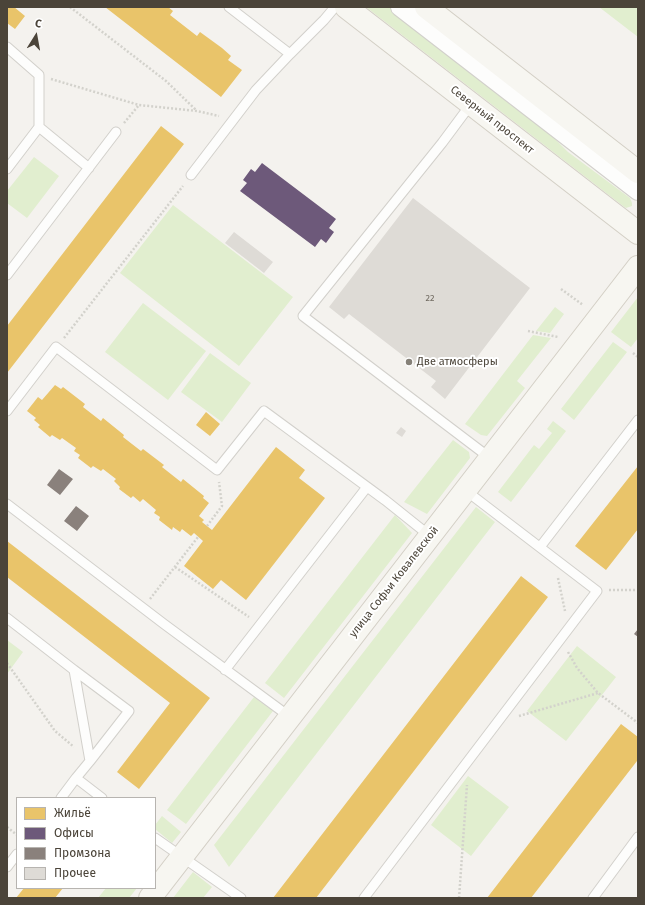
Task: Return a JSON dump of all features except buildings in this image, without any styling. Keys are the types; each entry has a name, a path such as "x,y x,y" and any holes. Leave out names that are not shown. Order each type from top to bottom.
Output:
{"street":[{"name":"Северный проспект","path":"346,7 638,233"},
{"path":"400,7 638,191"},
{"path":"426,7 638,172"},
{"name":"улица Софьи Ковалевской","path":"150,898 638,267"}],"lane":[{"path":"229,7 290,54"},
{"path":"191,175 256,90 335,7"},
{"path":"7,47 39,75 39,127 7,168"},
{"path":"471,104 442,143 303,316 490,458"},
{"path":"39,127 89,168"},
{"path":"7,275 116,132"},
{"path":"7,411 56,347 218,470 264,411 367,487 430,536"},
{"path":"540,547 638,420"},
{"path":"225,670 367,487"},
{"path":"364,898 597,591 465,490"},
{"path":"7,504 225,670 290,717"},
{"path":"7,618 129,711 62,797"},
{"path":"74,670 90,761"},
{"path":"76,778 101,797"},
{"path":"593,898 638,837"},
{"path":"156,839 241,898"},
{"path":"7,867 16,855"}],"path":[{"path":"70,7 166,81 197,111"},
{"path":"39,75 139,105 197,111 233,120"},
{"path":"116,132 139,105"},
{"path":"56,347 191,175"},
{"path":"561,289 583,305"},
{"path":"528,332 558,337"},
{"path":"633,353 638,357"},
{"path":"207,526 222,506 218,470"},
{"path":"143,608 198,537"},
{"path":"554,558 568,629"},
{"path":"175,567 260,624"},
{"path":"597,591 638,590"},
{"path":"561,639 577,668 598,693 638,723"},
{"path":"7,663 55,731 90,761"},
{"path":"497,723 598,693"},
{"path":"459,898 470,758"},
{"path":"7,827 16,834"}],"green space":[{"path":"366,7 392,7 524,108 568,152 630,198 632,206 626,208 623,206"},
{"path":"599,7 638,7 638,37"},
{"path":"34,157 59,176 27,218 7,203 7,191"},
{"path":"173,205 293,297 239,366 120,273"},
{"path":"638,297 638,338 631,347 611,332"},
{"path":"143,303 206,351 168,400 105,352"},
{"path":"555,307 564,314 550,333 536,331"},
{"path":"533,335 551,338 517,381 525,388 487,436 481,435 465,424"},
{"path":"613,342 627,352 574,420 561,409"},
{"path":"210,353 251,383 222,422 181,392"},
{"path":"553,421 566,431 511,502 498,492 534,445 539,449 552,433 547,429"},
{"path":"453,440 469,452 470,458 427,514 404,502"},
{"path":"476,507 495,522 229,867 214,845"},
{"path":"395,515 412,533 284,698 265,683"},
{"path":"7,640 23,652 7,674"},
{"path":"577,646 616,677 566,741 527,711"},
{"path":"254,697 273,711 186,824 167,810"},
{"path":"468,776 509,807 471,856 431,825"},
{"path":"162,816 181,832 172,843 156,830 156,824"},
{"path":"193,872 212,887 203,898 173,898"},
{"path":"105,889 136,889 129,898 98,898"}],"place":[{"name":"Две атмосферы","path":"409,362"}]}
